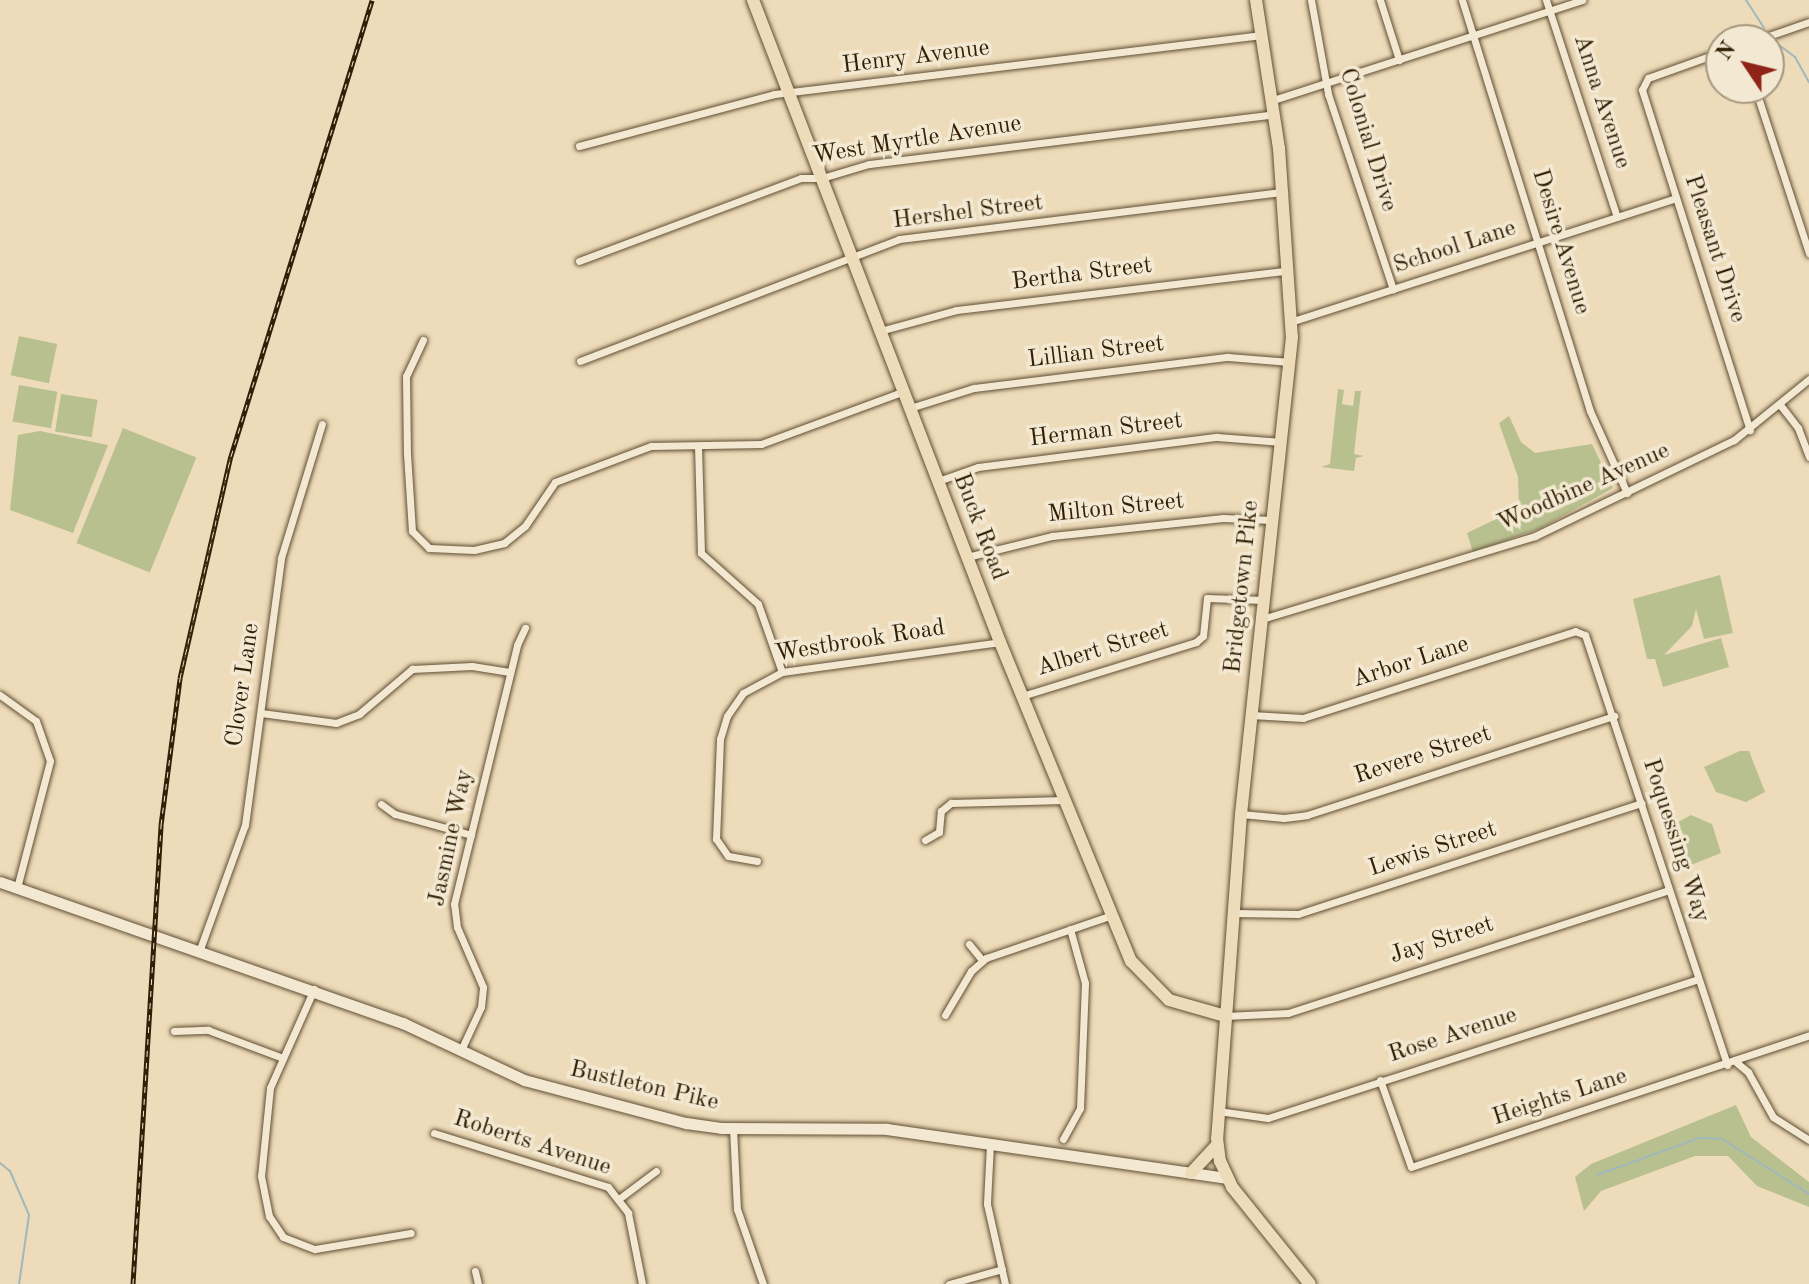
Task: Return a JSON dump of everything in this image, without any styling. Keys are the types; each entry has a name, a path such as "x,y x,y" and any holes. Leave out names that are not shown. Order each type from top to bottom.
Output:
{"main road":[{"name":"Buck Road","path":"753,0 1000,642 1131,961 1153,988 1182,1006 1225,1016"},
{"name":"Bridgetown Pike","path":"1227,1178 1217,1145 1225,1016 1241,814 1293,321 1284,192 1256,0"},
{"name":"Bustleton Pike","path":"0,882 314,989 549,1088 686,1123 733,1128 848,1126 1227,1178"},
{"path":"1191,1173 1217,1145"},
{"path":"1227,1178 1310,1284"}],"street":[{"name":"Colonial Drive","path":"1311,0 1327,83 1393,289"},
{"path":"1380,0 1399,60"},
{"name":"Desire Avenue","path":"1462,0 1594,421 1627,493"},
{"name":"Anna Avenue","path":"1546,0 1617,217"},
{"path":"1273,100 1582,0"},
{"path":"1785,30 1809,22"},
{"name":"Henry Avenue","path":"579,146 788,93 1262,35"},
{"name":"Pleasant Drive","path":"1705,58 1645,81 1642,90 1750,430"},
{"path":"1760,104 1809,253"},
{"name":"West Myrtle Avenue","path":"579,261 725,203 801,178 822,178 869,164 1275,114"},
{"name":"Hershel Street","path":"580,361 908,237 1284,192"},
{"name":"School Lane","path":"1293,321 1675,198"},
{"name":"Bertha Street","path":"880,331 956,310 1291,270"},
{"path":"423,340 412,357 405,385 412,531 424,546 492,548 519,532 555,482 651,446 761,444 904,391"},
{"name":"Lillian Street","path":"910,408 974,388 1228,357 1290,362"},
{"name":"Woodbine Avenue","path":"1262,619 1515,543 1627,493 1750,430 1809,379"},
{"path":"1781,406 1798,428 1809,457"},
{"name":"Clover Lane","path":"200,949 245,825 281,558 322,424"},
{"name":"Herman Street","path":"938,481 978,467 1217,437 1282,442"},
{"path":"698,446 701,553 758,604 782,672"},
{"name":"Milton Street","path":"967,557 1052,536 1208,519 1273,520"},
{"name":"Albert Street","path":"1022,696 1196,642 1203,636 1207,598 1264,600"},
{"name":"Jasmine Way","path":"461,1050 483,993 478,967 454,920 510,672 525,628"},
{"name":"Arbor Lane","path":"1251,715 1282,720 1316,715 1580,632"},
{"name":"Poquessing Way","path":"1580,632 1590,642 1727,1065"},
{"name":"Westbrook Road","path":"757,861 728,856 717,844 720,739 727,716 743,693 782,672 1000,642"},
{"path":"261,713 336,723 359,714 412,669 472,666 510,672"},
{"path":"0,695 36,721 50,761 17,888"},
{"name":"Revere Street","path":"1241,814 1284,818 1307,815 1614,716"},
{"path":"925,840 939,832 941,811 951,803 1064,800"},
{"name":"Lewis Street","path":"1233,913 1298,914 1642,803"},
{"path":"381,804 395,814 471,835"},
{"name":"Jay Street","path":"1225,1016 1288,1013 1669,890"},
{"path":"945,1015 982,960 1112,915"},
{"path":"1063,1139 1080,1108 1085,983 1070,929"},
{"path":"969,944 982,960"},
{"name":"Rose Avenue","path":"1218,1111 1268,1118 1698,979"},
{"path":"314,989 270,1088 261,1176 274,1227 291,1241 315,1249 411,1233"},
{"path":"174,1031 208,1030 283,1058"},
{"name":"Heights Lane","path":"1380,1080 1411,1167 1727,1065 1809,1035"},
{"path":"1736,1062 1760,1093 1773,1117 1809,1140"},
{"path":"733,1128 737,1209 763,1284"},
{"name":"Roberts Avenue","path":"434,1133 598,1181 620,1198 642,1284"},
{"path":"990,1144 987,1204 1005,1284"},
{"path":"620,1198 656,1171"},
{"path":"949,1284 1002,1269"},
{"path":"475,1271 478,1284"}],"green space":[{"path":"19,336 57,344 49,383 11,375"},
{"path":"19,385 57,392 51,428 13,421"},
{"path":"1338,389 1344,390 1342,404 1353,406 1355,391 1361,391 1354,454 1364,456 1356,458 1354,471 1321,467 1330,464"},
{"path":"61,394 98,400 92,437 55,432"},
{"path":"1509,416 1521,442 1535,453 1592,444 1613,488 1541,528 1473,552 1467,533 1519,508 1518,477 1499,423"},
{"path":"123,428 196,458 150,573 77,543"},
{"path":"40,431 108,445 73,533 10,510 18,435"},
{"path":"1720,575 1733,633 1704,639 1696,609 1692,626 1664,655 1721,638 1729,667 1663,687 1655,659 1647,659 1633,599"},
{"path":"1740,751 1749,751 1765,792 1746,802 1716,792 1704,767"},
{"path":"1691,815 1712,824 1721,853 1686,867 1679,864 1669,827"},
{"path":"1736,1105 1751,1137 1809,1182 1809,1207 1757,1186 1728,1156 1695,1156 1601,1191 1584,1211 1575,1177 1591,1164"}],"waterway":[{"path":"1746,0 1761,24"},
{"path":"1785,50 1795,57 1809,82"},
{"path":"1597,1175 1699,1138 1722,1139 1809,1194"},
{"path":"0,1163 10,1171 29,1215 19,1284"}],"railway":[{"path":"133,1284 161,825 180,678 231,456 372,0"}]}
